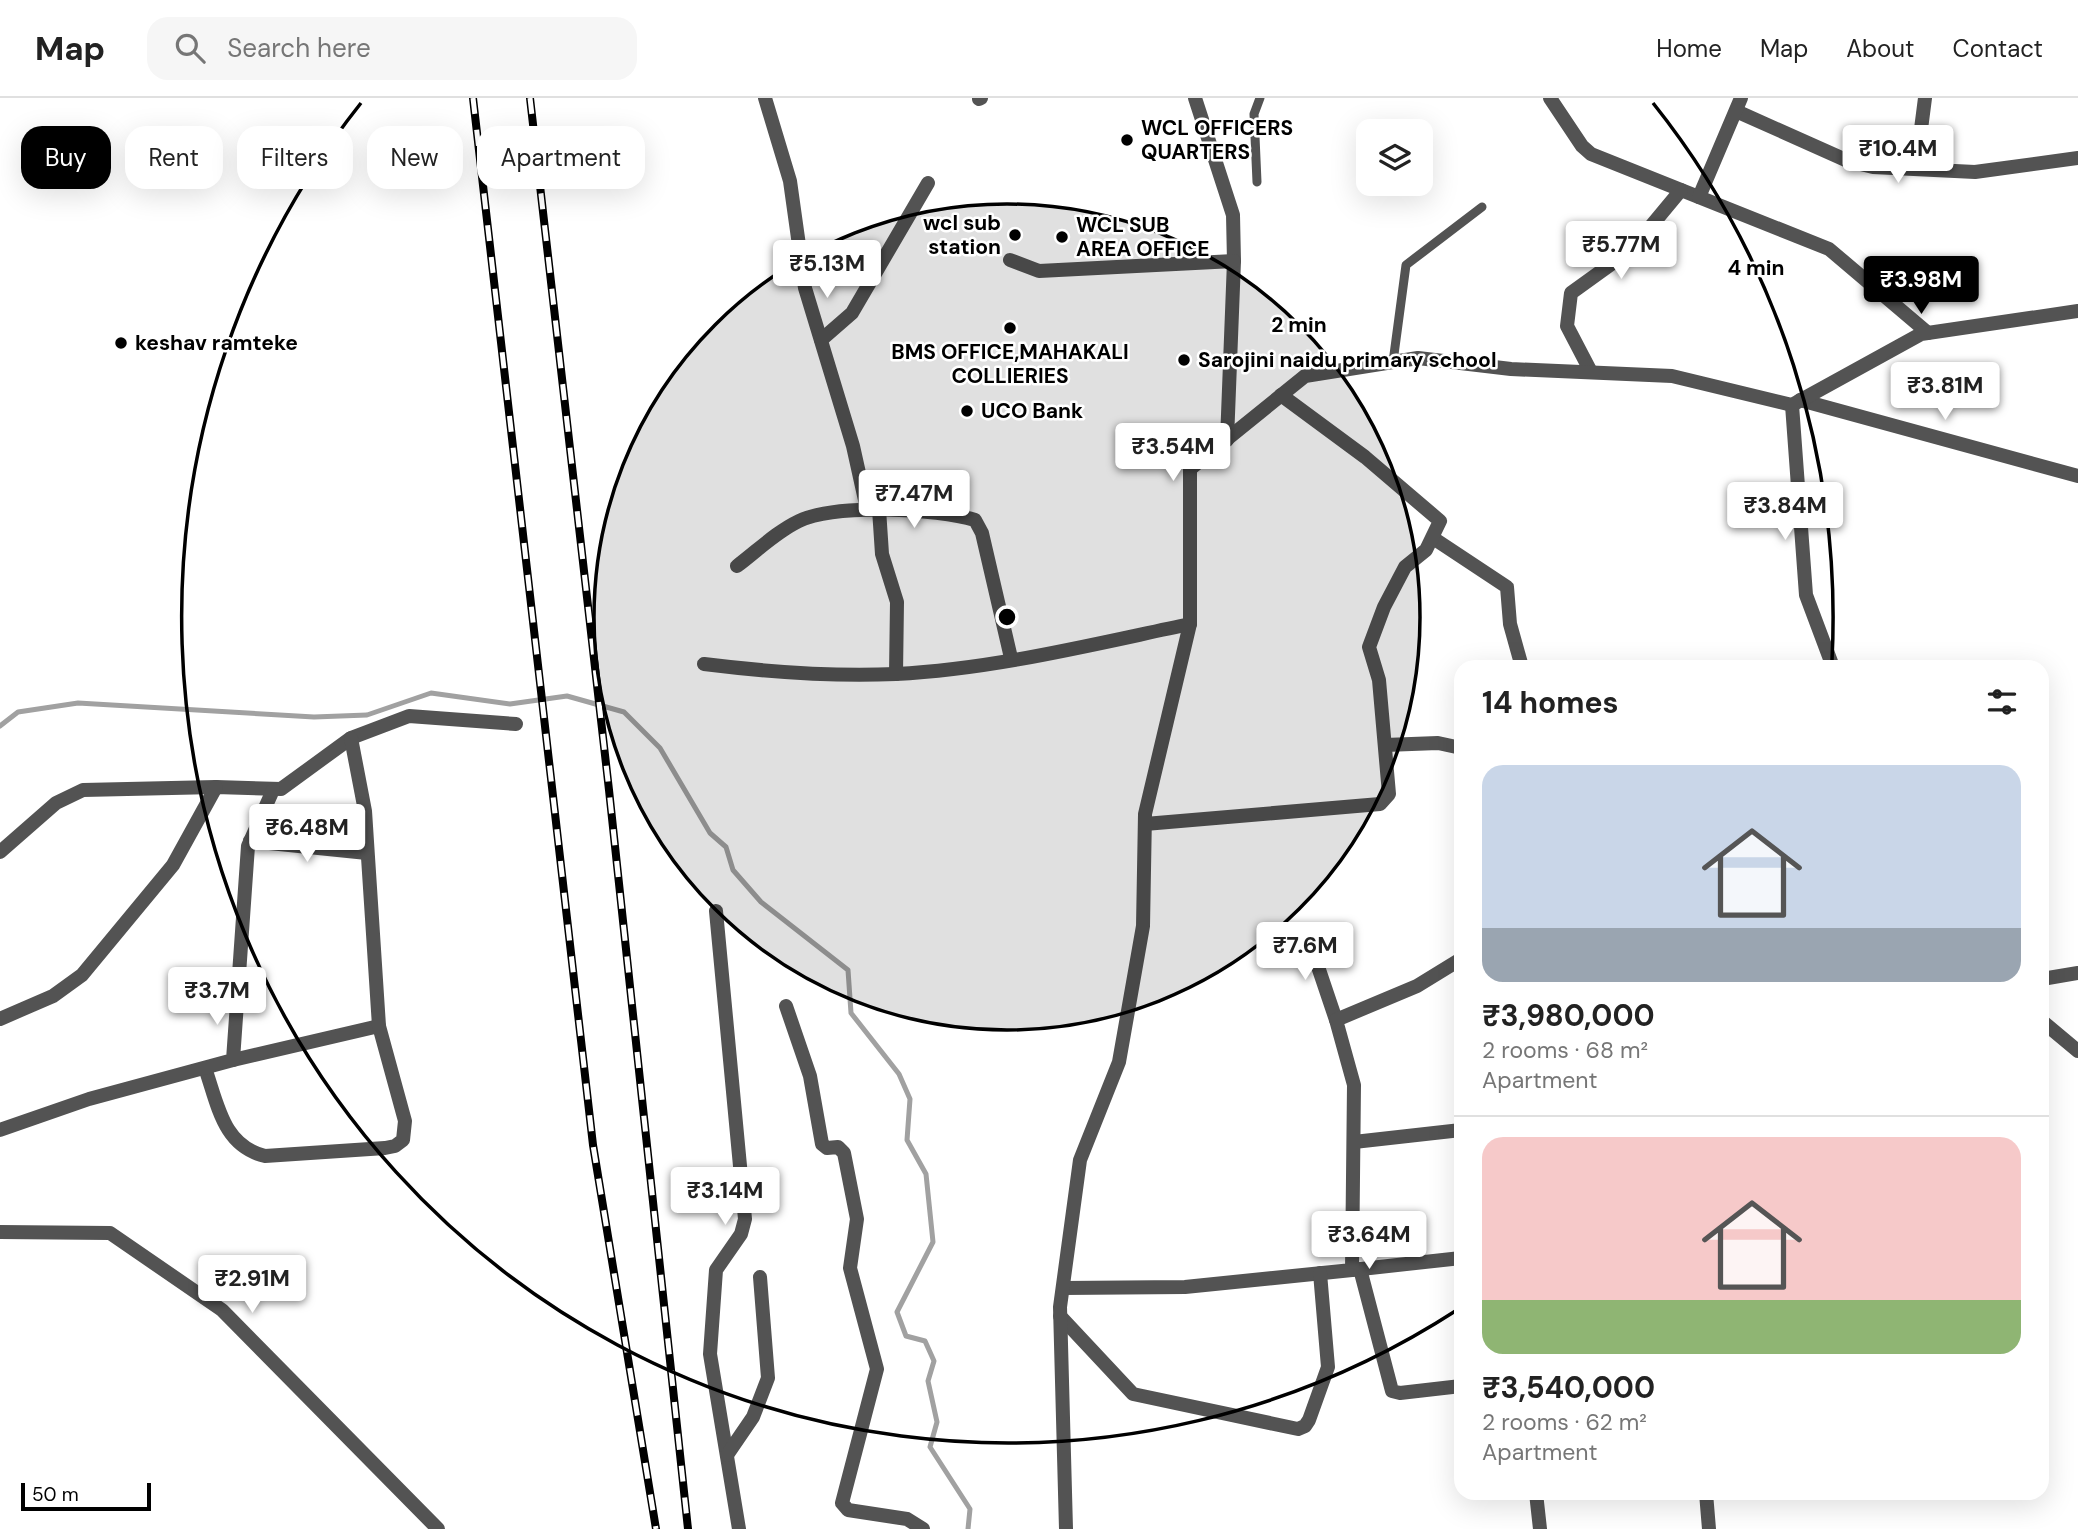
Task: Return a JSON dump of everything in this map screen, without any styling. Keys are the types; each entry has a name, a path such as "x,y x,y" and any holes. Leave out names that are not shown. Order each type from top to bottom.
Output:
{"street":[{"path":"765,98 790,181 805,288 873,509 882,554 897,602 896,674"},
{"path":"1195,98 1233,215 1234,261 1227,440"},
{"path":"1550,98 1586,150 1829,249 1928,333"},
{"path":"1916,168 1925,98"},
{"path":"1699,197 1738,104 1848,161 1873,167 1975,172 2078,158"},
{"path":"821,340 852,313 928,183"},
{"path":"1591,372 1567,327 1571,293 1632,249 1681,190"},
{"path":"1010,260 1039,271 1234,261"},
{"path":"1796,402 1928,333 2078,311"},
{"path":"1066,1529 1060,1316 1063,1288 1080,1160 1122,1048 1143,926 1145,824 1190,624 1190,469 1305,376 1418,358 1511,369 1672,376 1796,402 2078,476"},
{"path":"1145,824 1380,804 1386,801 1390,788 1379,680 1369,647 1387,599 1405,567 1426,550 1440,525 1438,519 1365,457 1281,395"},
{"path":"1796,402 1806,595 1830,660"},
{"path":"737,566 801,520 819,514 873,509 975,520 982,533 1011,658"},
{"path":"1433,538 1507,587 1510,624 1520,660"},
{"path":"704,664 791,675 896,674 1011,658 1190,624"},
{"path":"0,852 56,803 83,790 216,787 274,790 286,787 351,738 409,716 516,724"},
{"path":"205,1068 226,1128 237,1143 249,1152 265,1156 395,1146 403,1140 407,1131 379,1026 362,789 351,738"},
{"path":"1385,745 1438,743 1454,746"},
{"path":"0,1020 53,996 82,975 173,865 216,787"},
{"path":"233,1060 250,841 274,790"},
{"path":"250,841 367,853"},
{"path":"716,911 745,1219 741,1234 719,1263 714,1290 710,1364 739,1529"},
{"path":"1307,934 1336,1020 1354,1085 1356,1269 1392,1391 1400,1393 1454,1387"},
{"path":"1336,1020 1418,986 1454,963"},
{"path":"2049,978 2078,973"},
{"path":"786,1006 810,1076 822,1143 827,1148 838,1147 844,1153 857,1219 850,1268 877,1369 842,1503 848,1510 892,1523 914,1522 923,1529"},
{"path":"0,1129 89,1099 233,1060 309,1045 379,1026"},
{"path":"2049,1027 2078,1051"},
{"path":"1354,1142 1454,1131"},
{"path":"0,1233 110,1233 222,1310 438,1529"},
{"path":"1063,1288 1185,1287 1454,1259"},
{"path":"1060,1316 1133,1394 1298,1429 1305,1426 1309,1420 1328,1367 1320,1273"},
{"path":"727,1455 753,1417 768,1378 760,1277"},
{"path":"1537,1500 1540,1529"},
{"path":"1707,1500 1709,1529"}],"lane":[{"path":"1257,182 1254,114 1260,98"},
{"path":"1393,362 1406,265 1482,207"}],"waterway":[{"path":"0,726 18,712 78,703 314,717 367,715 431,693 510,704 567,696 624,712 660,748 710,833 726,847 733,870 761,902 848,970 851,1013 899,1074 910,1099 907,1140 926,1174 933,1242 897,1312 906,1336 925,1341 934,1361 928,1381 937,1422 930,1447 970,1509 968,1529"}],"railway":[{"path":"473,98 593,1145 656,1529"},
{"path":"530,98 609,790 688,1529"}],"place":[{"name":"WCL OFFICERS QUARTERS","path":"1127,140"},
{"name":"wcl sub station","path":"1015,235"},
{"name":"WCL SUB AREA OFFICE","path":"1062,237"},
{"name":"BMS OFFICE,MAHAKALI COLLIERIES","path":"1010,328"},
{"name":"keshav ramteke","path":"121,343"},
{"name":"Sarojini naidu primary school","path":"1184,360"},
{"name":"UCO Bank","path":"967,411"}]}
